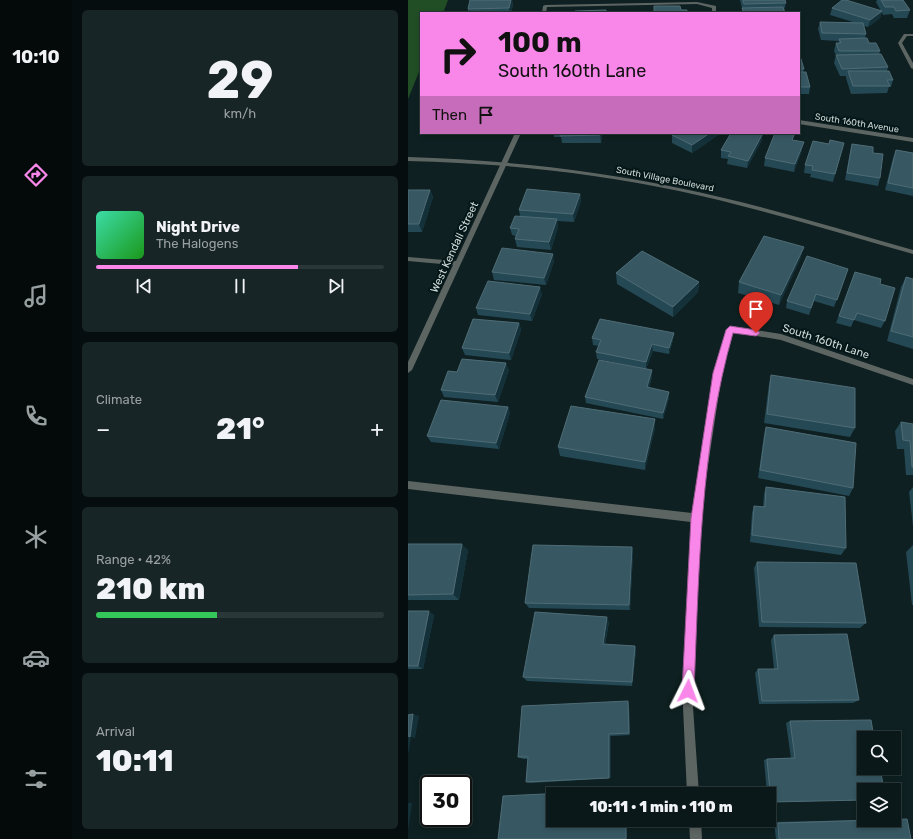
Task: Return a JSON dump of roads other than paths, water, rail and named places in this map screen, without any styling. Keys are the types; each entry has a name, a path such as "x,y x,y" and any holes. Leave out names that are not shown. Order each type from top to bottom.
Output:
{"street":[{"path":"544,12 546,6 697,3 714,7 714,12"},
{"path":"913,35 906,35 900,44 913,68"},
{"name":"South 160th Avenue","path":"800,122 913,140"},
{"name":"West Kendall Street","path":"408,370 505,164 518,134"},
{"name":"South Village Boulevard","path":"408,159 505,164 584,173 669,187 718,198 913,252"},
{"path":"408,259 458,263"},
{"name":"South 160th Lane","path":"696,518 718,373 730,330 781,337 913,382"},
{"path":"408,485 696,518 688,707 693,787"},
{"path":"695,827 696,839"}]}
